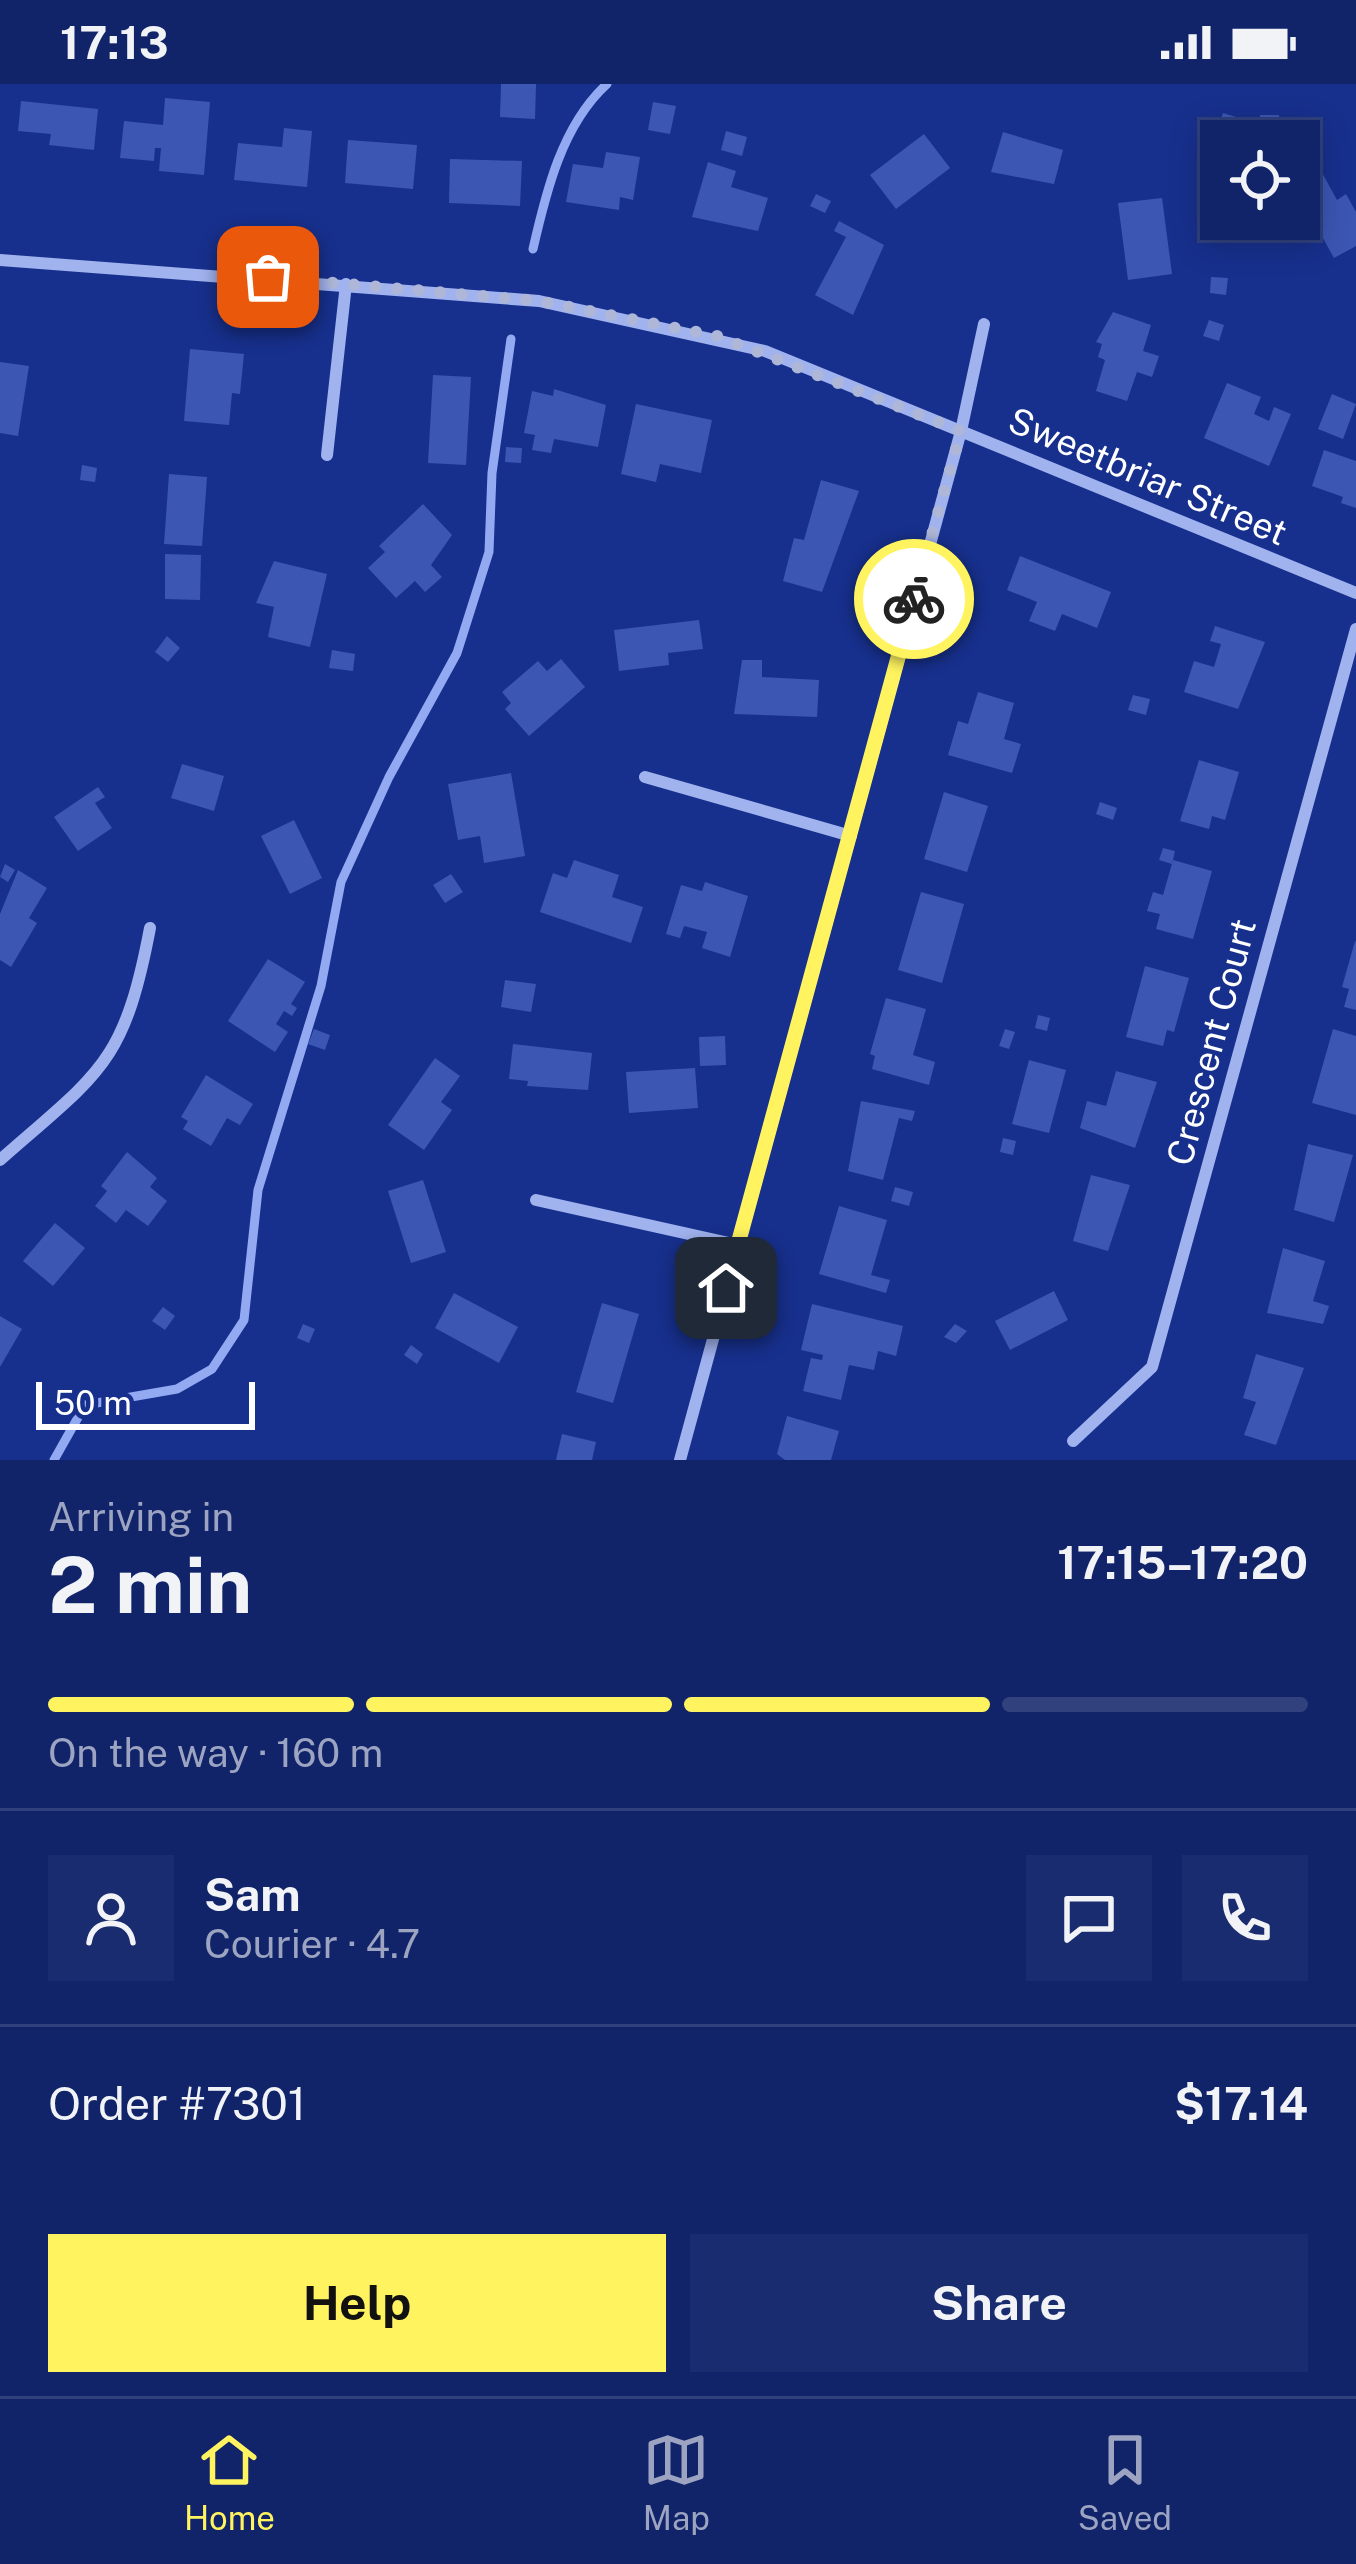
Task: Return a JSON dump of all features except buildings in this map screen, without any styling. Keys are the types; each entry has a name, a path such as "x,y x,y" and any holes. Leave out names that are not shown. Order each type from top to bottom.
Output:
{"street":[{"name":"Sweetbriar Street","path":"0,260 539,301 717,336 1356,593"},
{"path":"327,455 346,284"},
{"path":"680,1460 961,431 984,324"},
{"name":"Crescent Court","path":"1073,1441 1152,1367 1356,629"},
{"path":"645,777 851,836"},
{"path":"0,1160 101,1070 117,1047 138,989 150,928"},
{"path":"536,1200 738,1245"}],"waterway":[{"path":"533,249 567,139 607,84"},
{"path":"54,1460 85,1405 177,1389 212,1369 244,1320 258,1190 321,986 341,882 389,777 457,653 489,552 492,473 511,339"}],"way so far":[{"path":"268,277 539,301 717,336 961,431 914,599"}],"route":[{"path":"726,1288 914,599"}]}
